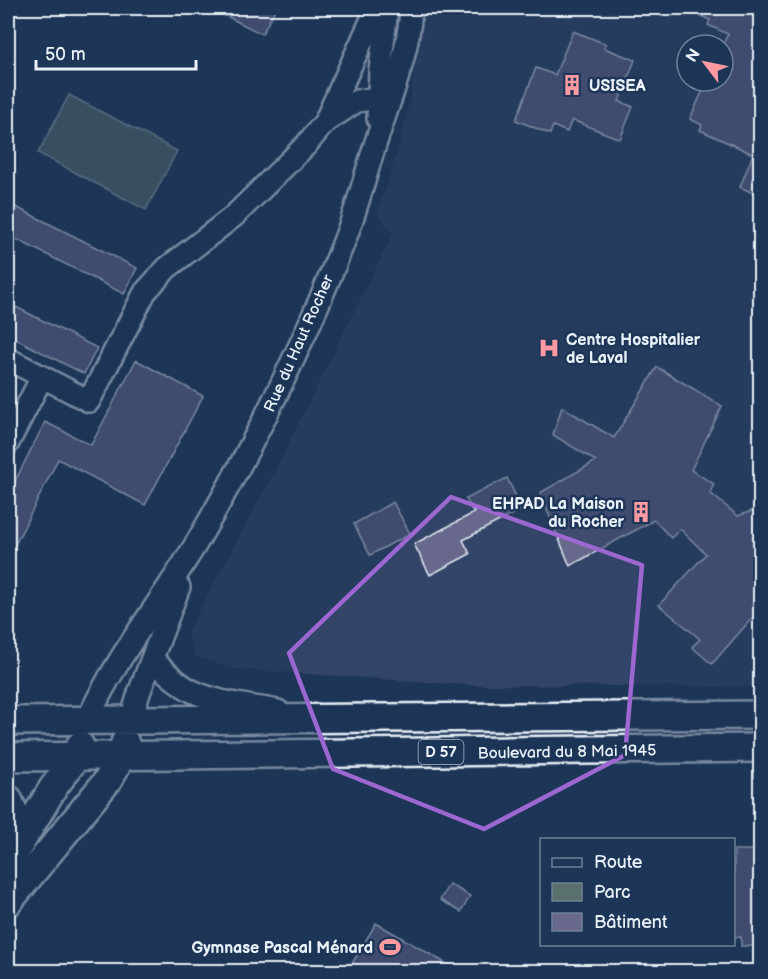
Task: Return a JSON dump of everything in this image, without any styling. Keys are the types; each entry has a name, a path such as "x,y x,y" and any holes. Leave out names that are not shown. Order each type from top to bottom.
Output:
{"main road":[{"name":"Boulevard du 8 Mai 1945","path":"8,757 83,737 129,742 314,719 760,715"},
{"path":"8,902 108,780 129,742 316,737 350,719"},
{"name":"Boulevard du 8 Mai 1945","path":"8,721 83,737 129,742 760,748"},
{"path":"8,739 83,737"},
{"path":"68,829 83,783 83,737"},
{"path":"14,853 83,737"},
{"path":"8,799 14,813 14,853"}],"street":[{"path":"8,359 89,401 145,292 168,268 234,216 306,145 325,122 377,8"},
{"name":"Rue du Haut Rocher","path":"377,138 380,70 387,8"},
{"name":"Rue du Haut Rocher","path":"83,737 109,677 198,539 252,445 309,324 346,237 377,138 398,82 411,8"},
{"path":"325,122 357,101 378,98 398,82 380,70 350,66"},
{"path":"8,443 42,377"},
{"name":"Rue du Haut Rocher","path":"129,742 152,659 198,539"},
{"path":"152,659 176,681 192,691 314,719"}],"highlighted area":[{"path":"451,497 642,565 625,755 484,829 333,769 289,653"}],"shaded area":[{"name":"Centre Hospitalier de Laval","path":"422,8 760,8 760,687 469,685 231,669 196,657 187,633 281,459 393,233 377,214 397,153 411,94"}],"green space":[{"path":"69,95 177,151 146,210 38,153"}],"building":[{"path":"210,8 276,8 262,34"},
{"path":"683,8 760,8 760,196 740,187 753,154 700,130 702,125 690,119 702,93 735,93 735,33 726,33 708,25 710,20"},
{"name":"USISEA","path":"573,31 606,44 604,48 635,60 619,101 633,107 620,139 572,120 567,132 553,126 550,134 516,120 536,68 555,75"},
{"path":"8,203 137,268 124,294 8,235"},
{"path":"8,303 97,348 84,374 8,335"},
{"path":"136,360 203,396 145,505 58,459 8,559 8,495 45,422 91,445"},
{"name":"EHPAD La Maison du Rocher","path":"657,367 722,406 691,470 714,484 710,493 738,516 760,508 760,609 712,664 692,647 700,639 659,605 706,554 680,529 671,538 654,520 570,566 540,493 596,461 553,435 562,407 614,438"},
{"path":"507,478 522,509 463,540 470,554 430,575 414,544 474,513 466,499"},
{"path":"393,502 410,534 370,555 354,524"},
{"path":"735,850 760,850 760,937 758,946 741,946 741,937 735,937"},
{"path":"449,884 470,896 461,912 440,900"},
{"name":"Gymnase Pascal Ménard","path":"376,923 461,972 347,972"}],"place":[{"name":"USISEA","path":"572,85"},
{"name":"Centre Hospitalier de Laval","path":"549,348"},
{"name":"EHPAD La Maison du Rocher","path":"641,512"},
{"name":"Gymnase Pascal Ménard","path":"390,947"}]}
